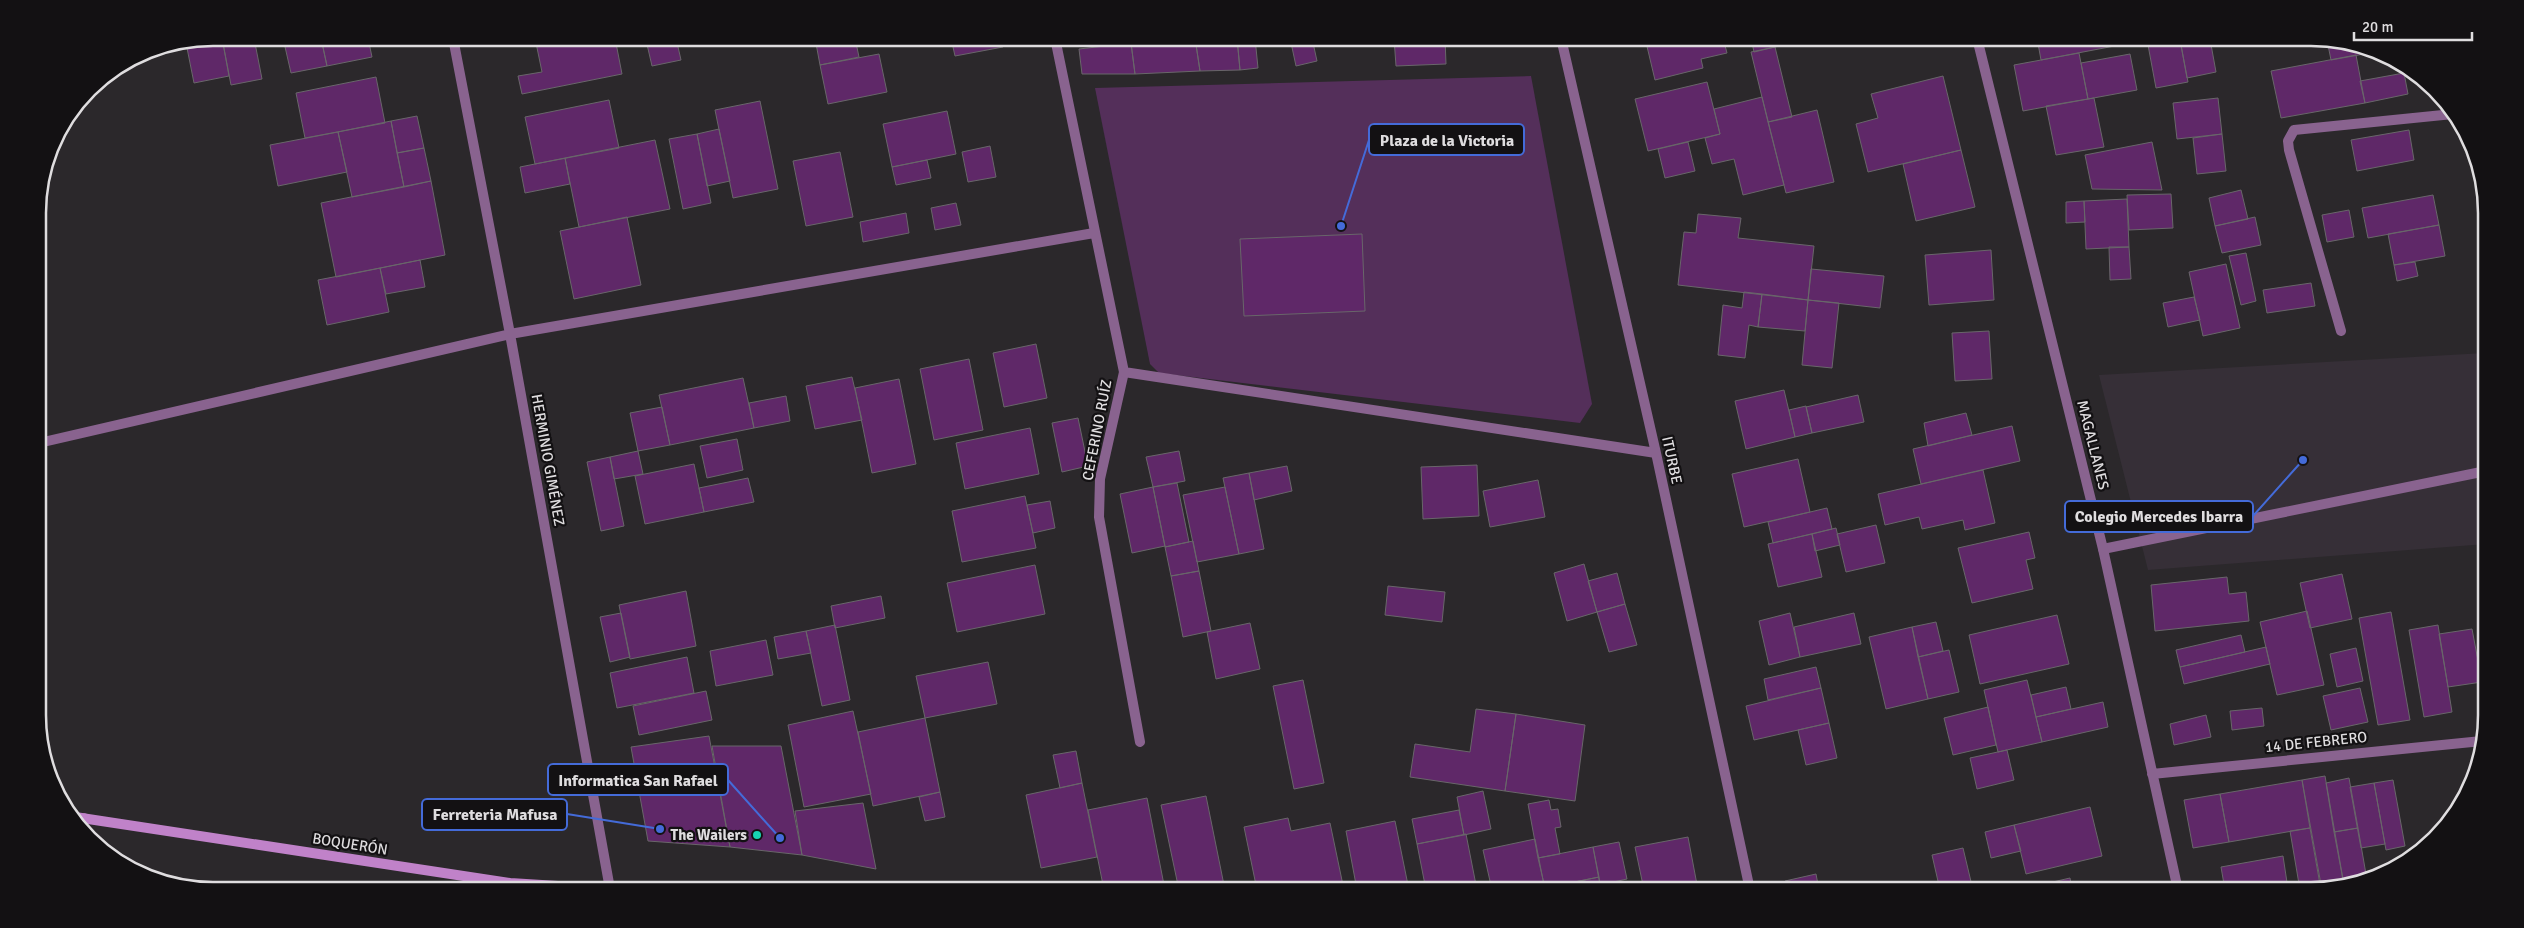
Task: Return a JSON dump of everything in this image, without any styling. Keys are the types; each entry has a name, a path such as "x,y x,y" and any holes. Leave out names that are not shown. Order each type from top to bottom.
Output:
{"street":[{"name":"HERMINIO GIMÉNEZ","path":"455,46 510,334 609,882"},
{"name":"CEFERINO RUÍZ","path":"1057,46 1124,372 1100,479 1099,517 1140,742"},
{"name":"ITURBE","path":"1563,46 1656,452 1748,881"},
{"name":"MAGALLANES","path":"1979,46 2103,549 2176,881"},
{"path":"2341,331 2288,141 2294,130 2445,115"},
{"path":"47,441 510,334 1094,233"},
{"path":"1124,372 1656,452"},
{"path":"2103,549 2478,473"},
{"name":"14 DE FEBRERO","path":"2152,774 2475,742"},
{"name":"BOQUERÓN","path":"83,819 477,882"}],"shaded area":[{"path":"1531,76 1592,404 1580,423 1159,373 1150,364 1095,88"},
{"path":"2478,353 2478,545 2148,570 2099,375"}],"building":[{"path":"223,46 229,76 194,83 187,49"},
{"path":"224,46 256,46 262,79 231,85"},
{"path":"285,46 323,46 327,66 291,73"},
{"path":"323,46 370,46 372,57 327,66"},
{"path":"537,46 617,46 622,74 522,94 518,76 542,72"},
{"path":"647,46 678,46 681,60 652,66"},
{"path":"816,46 857,46 859,57 820,65"},
{"path":"953,46 1003,47 955,56"},
{"path":"1105,46 1131,46 1135,74 1082,74 1079,49"},
{"path":"1131,46 1196,46 1200,71 1135,74"},
{"path":"1196,46 1238,46 1240,70 1200,71"},
{"path":"1238,46 1256,46 1258,68 1240,70"},
{"path":"1292,46 1314,46 1317,61 1296,66"},
{"path":"1395,46 1445,46 1446,64 1396,66"},
{"path":"1647,46 1725,46 1727,53 1701,59 1703,68 1655,80"},
{"path":"1753,46 1779,46 1754,52"},
{"path":"2038,46 2114,46 2041,60"},
{"path":"2148,46 2181,46 2188,82 2156,88"},
{"path":"2181,46 2211,46 2216,72 2187,78"},
{"path":"1775,47 1792,117 1768,122 1751,52"},
{"path":"2329,48 2362,54 2331,60"},
{"path":"2079,53 2088,99 2023,111 2014,65"},
{"path":"879,54 887,92 828,104 820,65"},
{"path":"2130,54 2137,90 2088,99 2081,63"},
{"path":"2356,55 2365,103 2281,118 2271,71"},
{"path":"2402,73 2404,75 2408,94 2365,103 2360,81"},
{"path":"1943,76 1961,150 1868,172 1856,124 1878,118 1871,94"},
{"path":"376,77 385,123 305,138 296,93"},
{"path":"1707,82 1720,134 1648,151 1635,99"},
{"path":"1762,97 1784,185 1743,195 1734,159 1712,164 1705,138 1720,134 1714,109"},
{"path":"2094,98 2104,147 2056,155 2046,106"},
{"path":"2218,98 2222,134 2177,139 2173,103"},
{"path":"609,100 619,148 535,164 525,117"},
{"path":"760,101 778,189 733,198 715,110"},
{"path":"1817,110 1834,182 1786,193 1768,122"},
{"path":"947,111 956,154 892,167 883,124"},
{"path":"417,116 424,148 397,153 391,121"},
{"path":"391,121 404,187 352,197 338,132"},
{"path":"719,129 730,181 707,186 697,134"},
{"path":"2409,130 2414,160 2357,171 2351,140"},
{"path":"338,132 347,172 278,186 270,145"},
{"path":"697,134 711,203 683,209 669,139"},
{"path":"2222,134 2226,171 2197,174 2193,138"},
{"path":"655,140 670,209 579,227 565,158"},
{"path":"1688,142 1695,171 1665,178 1658,149"},
{"path":"2152,142 2162,190 2092,189 2085,155"},
{"path":"990,146 996,177 968,182 962,152"},
{"path":"424,148 431,181 404,187 397,153"},
{"path":"1961,150 1975,207 1916,221 1903,164"},
{"path":"840,152 853,217 806,226 793,161"},
{"path":"565,158 570,184 525,193 520,167"},
{"path":"927,160 931,178 896,185 892,167"},
{"path":"431,181 445,255 336,277 321,203"},
{"path":"2241,190 2248,219 2215,226 2209,198"},
{"path":"2171,194 2173,228 2129,230 2127,195"},
{"path":"2433,195 2439,225 2368,238 2362,208"},
{"path":"2127,199 2129,247 2086,249 2084,201"},
{"path":"2084,201 2085,222 2066,223 2066,202"},
{"path":"956,203 961,225 935,230 931,208"},
{"path":"2349,210 2354,237 2327,242 2322,215"},
{"path":"906,213 909,233 863,242 860,222"},
{"path":"1698,214 1741,218 1738,238 1814,246 1808,300 1678,285 1684,232 1696,233"},
{"path":"627,217 641,285 574,299 560,231"},
{"path":"2255,217 2261,245 2222,253 2215,226"},
{"path":"2439,225 2445,256 2394,265 2388,234"},
{"path":"1362,234 1365,311 1244,316 1240,239"},
{"path":"2109,247 2129,247 2131,279 2110,280"},
{"path":"1991,250 1994,300 1929,305 1925,255"},
{"path":"2246,253 2256,301 2241,305 2229,256"},
{"path":"420,260 425,287 386,294 380,268"},
{"path":"2415,262 2418,276 2397,281 2394,265"},
{"path":"2226,264 2240,328 2203,336 2189,272"},
{"path":"380,268 389,312 327,325 318,280"},
{"path":"1811,269 1884,276 1880,308 1808,300"},
{"path":"2311,283 2315,306 2267,313 2263,290"},
{"path":"1744,292 1762,294 1758,327 1749,325 1745,358 1718,355 1723,305 1742,308"},
{"path":"1762,294 1808,300 1805,331 1758,327"},
{"path":"2194,297 2200,320 2168,327 2163,303"},
{"path":"1808,300 1839,303 1832,368 1802,365"},
{"path":"1989,331 1992,379 1955,381 1952,333"},
{"path":"1036,344 1047,398 1004,407 993,353"},
{"path":"969,359 983,430 934,440 920,369"},
{"path":"852,377 862,420 815,429 806,386"},
{"path":"743,378 754,428 670,445 659,395"},
{"path":"899,379 916,464 872,473 855,388"},
{"path":"1784,390 1795,437 1746,449 1735,401"},
{"path":"1858,395 1864,422 1812,433 1806,407"},
{"path":"786,396 790,421 754,428 749,403"},
{"path":"1806,406 1812,433 1795,437 1789,410"},
{"path":"662,407 670,445 638,451 630,413"},
{"path":"1966,413 1972,435 1928,446 1924,423"},
{"path":"1078,418 1088,466 1062,472 1052,423"},
{"path":"2012,426 2020,461 1921,484 1913,449"},
{"path":"1030,428 1039,474 965,489 956,443"},
{"path":"737,439 743,470 707,478 700,446"},
{"path":"638,451 643,474 614,479 610,457"},
{"path":"1179,451 1185,481 1153,487 1146,457"},
{"path":"610,457 624,526 601,531 587,462"},
{"path":"1798,459 1810,512 1744,527 1732,474"},
{"path":"694,464 704,512 645,524 635,476"},
{"path":"1477,465 1479,516 1423,519 1421,467"},
{"path":"1287,466 1292,491 1254,500 1249,473"},
{"path":"1983,470 1995,523 1965,530 1963,520 1922,529 1919,517 1885,525 1878,494"},
{"path":"1249,473 1264,549 1239,554 1223,478"},
{"path":"748,478 754,502 704,512 699,488"},
{"path":"1538,480 1545,517 1490,527 1483,491"},
{"path":"1177,483 1189,542 1165,547 1153,487"},
{"path":"1153,487 1165,546 1132,553 1120,494"},
{"path":"1225,487 1239,554 1197,562 1183,495"},
{"path":"1025,496 1036,548 962,562 952,511"},
{"path":"1050,501 1055,528 1033,533 1027,505"},
{"path":"1827,508 1832,529 1773,543 1768,522"},
{"path":"1876,525 1885,563 1846,572 1837,534"},
{"path":"1836,528 1840,545 1815,551 1812,534"},
{"path":"2029,532 2035,558 2026,560 2033,589 1972,603 1958,548"},
{"path":"1812,534 1822,577 1778,587 1768,544"},
{"path":"1193,541 1199,571 1171,576 1165,547"},
{"path":"1584,564 1597,612 1567,621 1554,573"},
{"path":"1035,565 1045,614 957,632 947,583"},
{"path":"1199,571 1211,631 1183,637 1171,576"},
{"path":"1617,573 1625,604 1597,612 1588,581"},
{"path":"2342,574 2352,619 2310,628 2300,583"},
{"path":"2227,577 2229,594 2246,592 2249,621 2155,631 2151,585"},
{"path":"1388,586 1445,592 1442,622 1385,615"},
{"path":"686,591 696,646 630,659 619,605"},
{"path":"881,596 885,618 835,628 831,606"},
{"path":"1625,604 1637,645 1609,652 1597,612"},
{"path":"2307,611 2324,685 2277,695 2260,622"},
{"path":"2391,612 2410,720 2378,725 2359,618"},
{"path":"621,613 630,657 610,662 600,617"},
{"path":"1790,613 1800,657 1769,665 1759,621"},
{"path":"1854,613 1861,644 1800,657 1794,627"},
{"path":"2057,615 2069,664 1980,684 1969,635"},
{"path":"1936,622 1943,651 1918,657 1912,627"},
{"path":"1250,623 1260,669 1216,679 1207,632"},
{"path":"835,625 850,700 822,706 806,631"},
{"path":"2438,625 2452,712 2424,717 2409,630"},
{"path":"1912,627 1928,699 1886,709 1869,637"},
{"path":"2472,629 2478,661 2478,683 2448,687 2439,634"},
{"path":"806,631 811,653 778,659 774,637"},
{"path":"2241,635 2245,652 2180,667 2176,650"},
{"path":"766,640 773,675 716,686 710,651"},
{"path":"2266,647 2270,664 2184,684 2180,667"},
{"path":"2356,648 2363,681 2337,687 2330,654"},
{"path":"1949,650 1959,692 1928,699 1918,657"},
{"path":"687,657 694,693 617,708 610,673"},
{"path":"988,662 997,704 925,718 916,676"},
{"path":"1816,667 1821,688 1768,700 1764,679"},
{"path":"1303,680 1324,783 1294,789 1273,686"},
{"path":"2027,680 2042,742 1998,752 1984,690"},
{"path":"2066,687 2071,709 2036,717 2031,695"},
{"path":"1821,688 1829,723 1754,740 1746,706"},
{"path":"2360,688 2368,722 2331,730 2323,696"},
{"path":"706,691 712,720 639,735 633,706"},
{"path":"2103,702 2108,727 2042,742 2036,717"},
{"path":"1988,707 1996,745 1953,755 1944,718"},
{"path":"2262,708 2264,726 2232,730 2230,711"},
{"path":"1476,709 1516,714 1505,791 1410,777 1415,744 1470,752"},
{"path":"853,711 871,794 804,807 788,725"},
{"path":"1516,714 1585,725 1575,801 1505,791"},
{"path":"2206,715 2211,737 2174,745 2170,724"},
{"path":"925,718 940,792 873,806 858,732"},
{"path":"1829,723 1837,758 1806,765 1798,730"},
{"path":"709,736 730,847 648,841 631,747"},
{"path":"712,746 781,746 802,855 730,847"},
{"path":"2007,750 2014,780 1977,789 1970,758"},
{"path":"1076,751 1082,783 1060,788 1053,755"},
{"path":"2325,776 2343,878 2320,881 2302,780"},
{"path":"2349,778 2358,828 2334,832 2326,783"},
{"path":"2302,780 2310,828 2229,842 2220,794"},
{"path":"2393,780 2405,846 2386,850 2374,783"},
{"path":"1082,783 1097,857 1041,868 1026,795"},
{"path":"2374,783 2385,844 2361,848 2350,787"},
{"path":"1483,791 1491,829 1464,835 1457,797"},
{"path":"940,792 945,817 925,821 919,797"},
{"path":"2220,794 2229,842 2193,848 2184,800"},
{"path":"1206,796 1223,882 1177,882 1161,805"},
{"path":"1147,798 1163,882 1102,882 1088,810"},
{"path":"1549,800 1551,810 1558,809 1561,827 1555,828 1560,854 1538,858 1528,804"},
{"path":"863,803 876,869 802,855 795,811"},
{"path":"2090,807 2102,856 2026,874 2014,825"},
{"path":"1459,810 1464,835 1417,844 1412,819"},
{"path":"1288,818 1291,831 1330,823 1342,881 1255,882 1244,827"},
{"path":"1395,821 1407,881 1355,881 1346,831"},
{"path":"2014,825 2021,851 1991,858 1985,832"},
{"path":"2310,828 2319,881 2298,881 2290,831"},
{"path":"2358,828 2366,872 2343,878 2334,832"},
{"path":"1466,834 1475,881 1424,881 1417,844"},
{"path":"1688,837 1696,881 1642,881 1635,847"},
{"path":"1535,839 1543,881 1490,881 1483,850"},
{"path":"1619,842 1627,879 1599,881 1593,847"},
{"path":"1593,847 1599,877 1578,881 1543,881 1538,858"},
{"path":"1963,848 1971,881 1938,881 1932,855"},
{"path":"2283,856 2287,881 2223,881 2221,867"},
{"path":"1816,874 1817,881 1785,881"},
{"path":"1599,877 1600,881 1578,881"},
{"path":"2070,878 2071,881 2056,881"}],"place":[{"name":"Plaza de la Victoria","path":"1341,226"},
{"name":"Colegio Mercedes Ibarra","path":"2303,460"},
{"name":"Ferreteria Mafusa","path":"660,829"},
{"name":"The Wailers","path":"757,835"},
{"name":"Informatica San Rafael","path":"780,838"}]}
